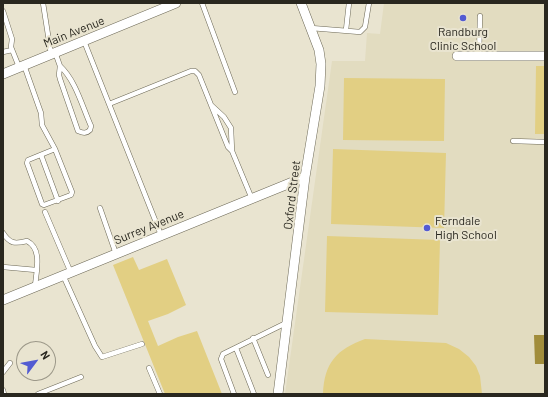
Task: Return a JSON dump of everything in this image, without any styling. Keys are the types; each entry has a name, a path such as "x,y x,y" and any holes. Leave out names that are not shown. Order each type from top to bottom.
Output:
{"street":[{"name":"Main Avenue","path":"3,74 176,3"},
{"name":"Oxford Street","path":"278,394 305,177 320,86 321,64 319,50 301,3"},
{"path":"457,56 545,56"},
{"name":"Surrey Avenue","path":"3,300 305,177"}],"lane":[{"path":"43,3 53,53 60,66 72,80 91,126 87,133 78,131 60,79 60,66"},
{"path":"202,3 235,92"},
{"path":"346,30 349,3"},
{"path":"311,28 358,32 362,31 365,27 369,3"},
{"path":"3,11 12,37 12,50 21,66 41,113 42,125 55,149 73,194 46,205 42,204 27,162 28,160 55,149"},
{"path":"479,56 480,16"},
{"path":"84,41 161,235"},
{"path":"3,52 12,50"},
{"path":"109,104 193,70 198,73 228,147 232,151"},
{"path":"211,105 224,117 231,128 232,151 252,199"},
{"path":"513,141 545,142"},
{"path":"41,155 58,200"},
{"path":"100,208 116,254"},
{"path":"46,212 67,274 95,346 102,357 142,344"},
{"path":"3,233 10,241 16,243 27,241 34,247 38,258 35,287"},
{"path":"3,267 36,270"},
{"path":"234,394 221,358 223,354 288,322"},
{"path":"253,338 268,375"},
{"path":"236,348 254,394"},
{"path":"3,372 10,363"},
{"path":"149,368 160,394"},
{"path":"38,394 81,377"},
{"path":"3,390 4,394"}],"shaded area":[{"name":"Ferndale High School","path":"384,3 545,3 545,394 285,394 332,61 365,61 367,33 380,34"},
{"path":"536,66 545,66 545,134 535,134"},
{"path":"344,78 445,79 444,141 343,140"},
{"path":"333,149 446,153 444,228 331,224"},
{"path":"327,236 440,240 438,315 325,312"},
{"path":"133,257 139,270 167,259 186,305 168,314 148,321 158,346 178,337 197,331 222,394 165,394 113,265"},
{"path":"534,335 545,335 545,364 535,364"},
{"path":"365,339 446,343 459,349 469,357 476,366 480,376 482,394 323,394 326,374 334,359 347,347"}],"place":[{"name":"Randburg Clinic School","path":"463,18"},
{"name":"Ferndale High School","path":"427,228"}]}
